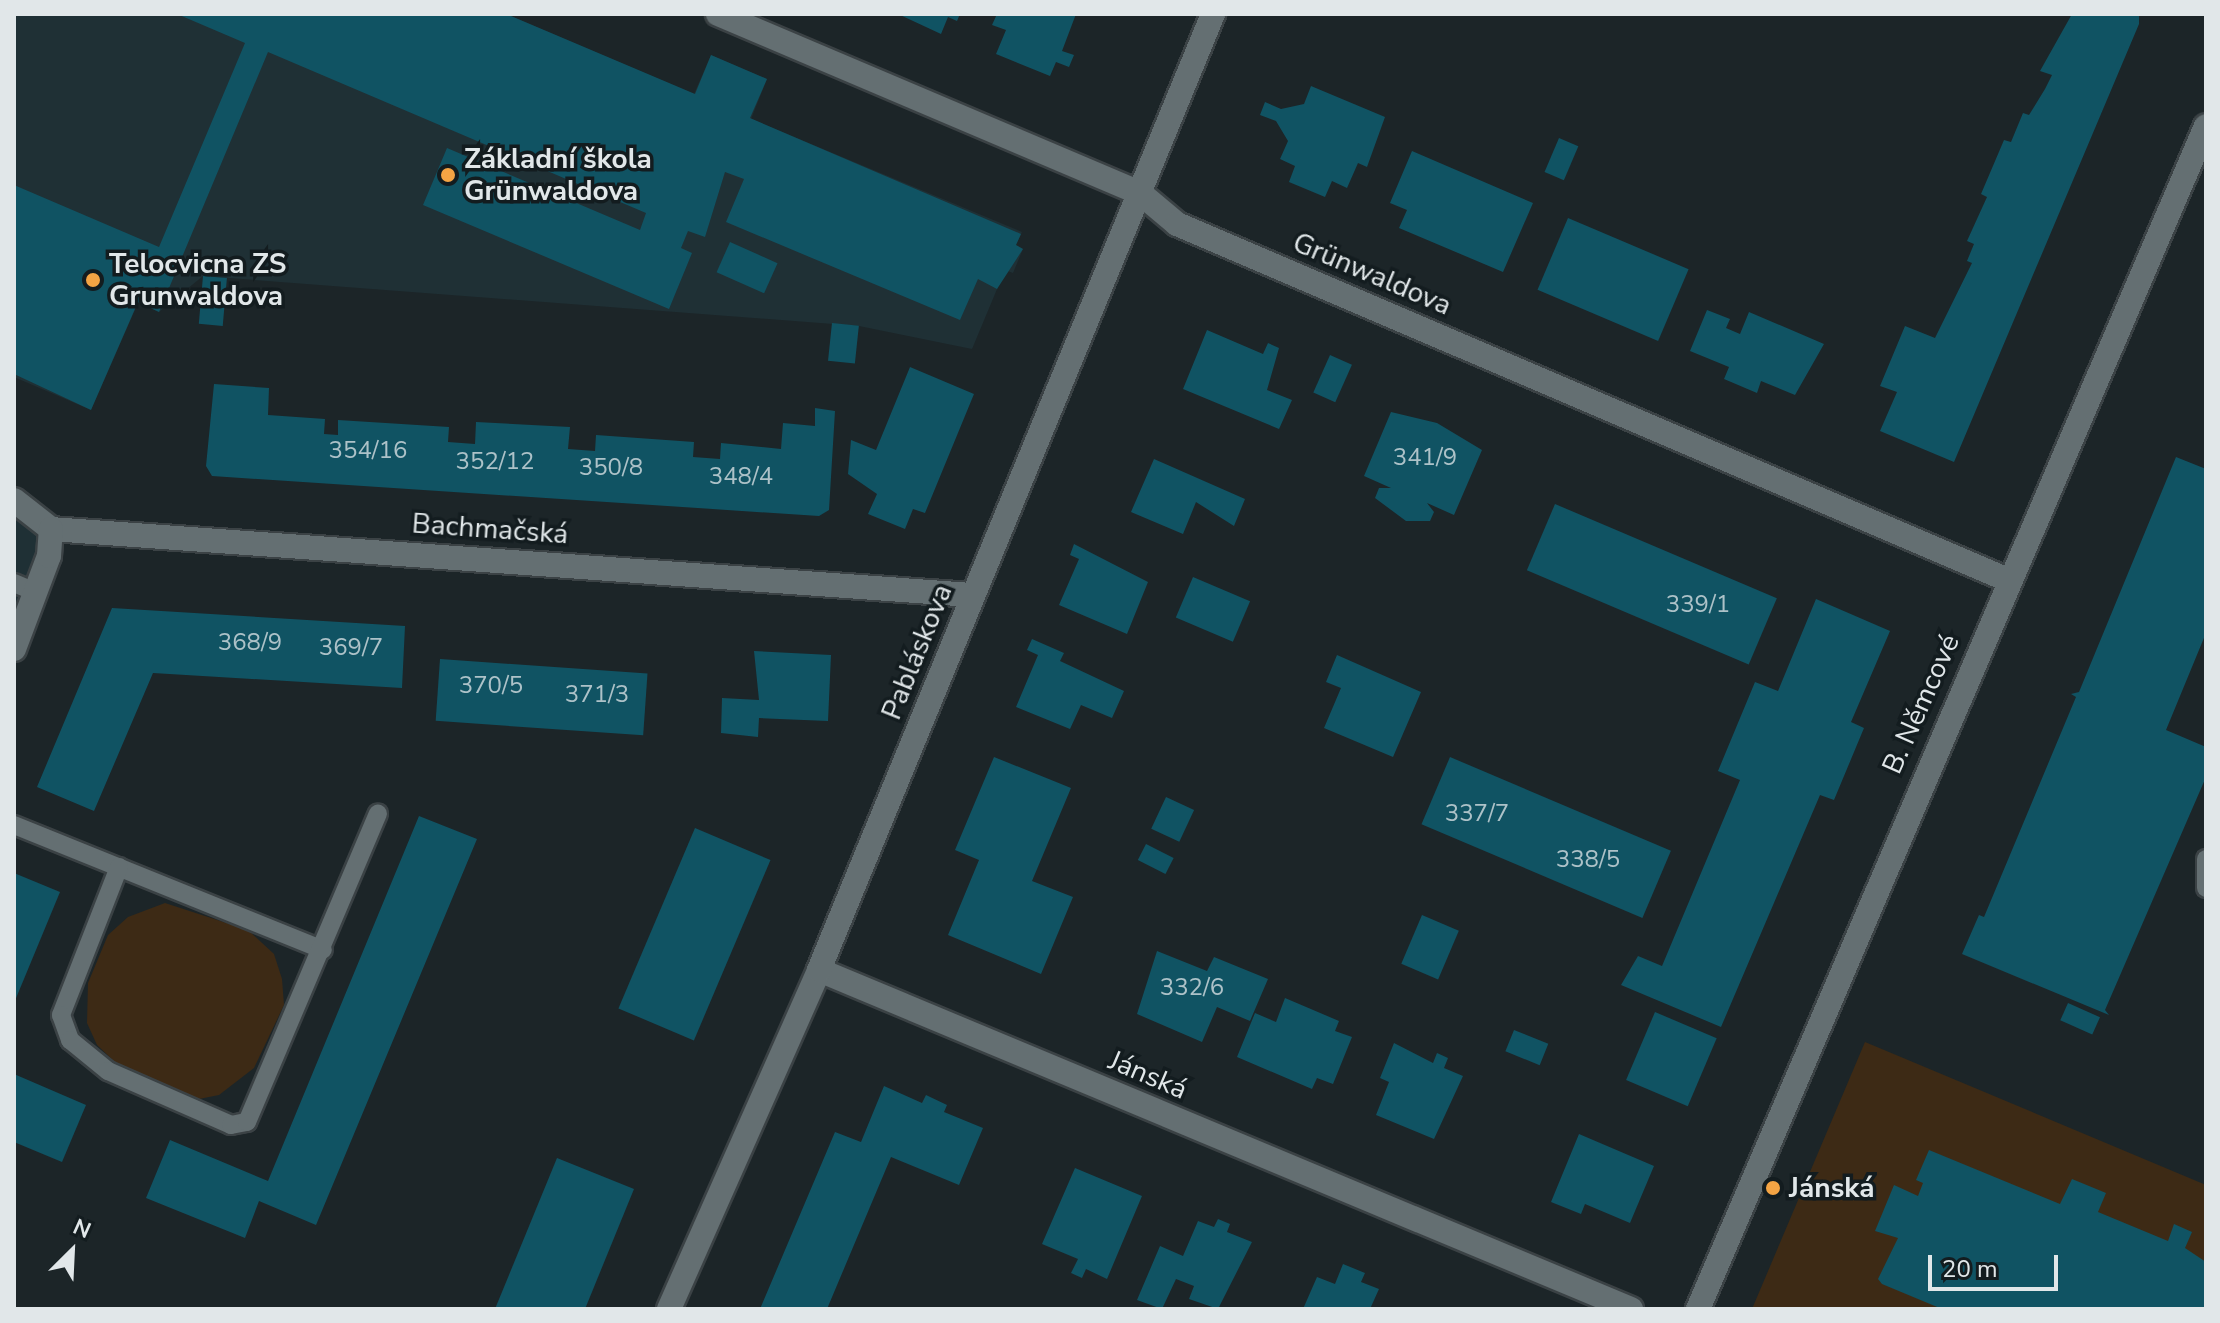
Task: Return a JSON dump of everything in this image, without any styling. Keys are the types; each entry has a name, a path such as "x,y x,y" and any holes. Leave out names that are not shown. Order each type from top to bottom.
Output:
{"street":[{"name":"Grünwaldova","path":"718,14 1140,193 1177,224 2008,580"},
{"name":"Pabláskova","path":"669,1309 819,970 1213,14"},
{"name":"B. Němcové","path":"1698,1309 2008,580 2206,126"},
{"path":"14,500 51,529 37,593 14,649"},
{"name":"Bachmačská","path":"51,529 972,595"},
{"name":"Jánská","path":"819,970 1631,1309"}],"lane":[{"path":"14,583 37,593"},
{"path":"119,867 61,1015 70,1040 108,1071 231,1125 247,1122 257,1110 378,814"},
{"path":"14,825 323,950"},
{"path":"2206,859 2206,888"}],"shaded area":[{"name":"Základní škola Grünwaldova","path":"14,14 506,14 694,94 711,55 767,79 751,119 1022,232 1016,245 1023,249 1013,273 1005,270 972,349 859,326 203,276 159,312 138,303 91,410 14,377"},
{"path":"14,500 51,529 14,649"},
{"path":"165,903 248,930 274,954 282,979 284,1005 254,1068 219,1095 199,1099 116,1063 97,1045 87,1023 88,983 108,935 128,917"},
{"path":"1865,1042 2206,1185 2206,1309 1752,1309"}],"building":[{"path":"177,14 506,14 695,94 711,55 767,79 750,118 1021,234 1016,245 1023,249 997,289 978,279 960,320 726,222 744,179 725,172 705,237 688,231 681,248 692,253 669,309 423,205 447,148 640,230 646,213 268,52 159,312 138,302 91,410 14,374 14,185 159,247 245,43"},
{"path":"898,14 960,14 957,21 948,17 941,34"},
{"path":"997,14 1076,14 1062,51 1074,55 1069,67 1056,62 1050,76 996,54 1006,30 992,25"},
{"path":"2072,14 2139,14 2139,24 1954,462 1880,431 1897,392 1880,386 1905,326 1935,338 1972,263 1967,261 1974,244 1967,241 1987,197 1981,194 2004,140 2011,142 2023,113 2029,115 2045,89 2052,75 2040,71"},
{"path":"1311,86 1385,117 1367,167 1358,163 1347,188 1332,181 1325,197 1289,182 1295,166 1280,159 1288,141 1276,121 1260,115 1265,102 1281,109 1304,104"},
{"path":"1559,138 1578,146 1564,180 1545,172"},
{"path":"1412,151 1533,203 1503,272 1399,228 1407,210 1390,203"},
{"path":"1568,218 1689,269 1658,341 1538,290"},
{"path":"730,242 778,263 764,293 717,272"},
{"path":"203,276 227,278 223,326 199,324"},
{"path":"1707,310 1730,319 1726,328 1740,334 1749,312 1824,344 1795,395 1761,381 1757,393 1724,379 1729,367 1690,351"},
{"path":"832,323 859,326 855,364 828,361"},
{"path":"1207,330 1263,354 1268,343 1279,348 1267,390 1292,400 1279,429 1183,389"},
{"path":"1330,355 1352,365 1335,402 1313,392"},
{"path":"910,367 974,394 925,513 913,509 905,529 868,514 877,494 848,474 851,440 876,450"},
{"path":"214,384 269,388 268,415 325,419 324,434 338,435 338,420 449,427 448,442 475,444 476,422 570,427 568,449 595,451 596,435 694,442 693,457 720,459 721,443 781,449 783,423 815,426 815,408 835,411 829,510 819,516 212,476 206,466"},
{"path":"1391,412 1437,423 1482,450 1454,515 1427,503 1434,512 1430,521 1406,521 1375,498 1379,488 1391,488 1364,476"},
{"path":"2176,457 2206,469 2206,633 2166,730 2206,747 2206,777 2105,1010 2109,1015 1962,954 1979,915 1984,917 2076,697 2071,694 2079,692"},
{"path":"1154,459 1245,499 1234,526 1196,502 1183,534 1131,512"},
{"path":"1555,504 1777,598 1749,664 1527,570"},
{"path":"1074,544 1148,582 1127,634 1059,605 1079,559 1070,555"},
{"path":"1193,577 1250,601 1233,642 1176,618"},
{"path":"1816,599 1890,631 1851,722 1864,728 1834,800 1820,795 1721,1027 1621,985 1638,956 1662,966 1740,780 1718,771 1755,682 1778,691"},
{"path":"112,608 405,626 402,688 153,673 94,811 37,787"},
{"path":"1032,639 1064,653 1060,661 1124,691 1112,718 1081,705 1070,729 1016,707 1038,655 1027,650"},
{"path":"754,651 831,655 828,721 759,718 758,737 721,733 722,698 759,700"},
{"path":"1337,655 1421,692 1393,757 1324,728 1341,688 1326,682"},
{"path":"440,659 647,674 643,735 436,721"},
{"path":"994,757 1071,788 1032,881 1073,897 1041,974 948,935 979,860 955,850"},
{"path":"1450,757 1671,851 1642,918 1421,824"},
{"path":"1166,797 1194,810 1179,842 1151,829"},
{"path":"419,816 477,839 316,1225 259,1201 245,1238 146,1198 170,1140 268,1181"},
{"path":"695,828 770,860 694,1040 618,1008"},
{"path":"1146,844 1174,858 1165,874 1138,860"},
{"path":"14,873 60,892 14,1003"},
{"path":"1422,915 1459,931 1438,979 1401,964"},
{"path":"1157,951 1207,971 1214,957 1268,979 1250,1021 1217,1007 1202,1042 1137,1014"},
{"path":"1285,998 1339,1021 1335,1031 1352,1037 1333,1084 1317,1078 1312,1089 1237,1057 1255,1013 1276,1022"},
{"path":"2068,1003 2100,1017 2092,1035 2060,1020"},
{"path":"1655,1012 1717,1038 1688,1106 1626,1080"},
{"path":"1514,1030 1548,1044 1540,1065 1505,1051"},
{"path":"1394,1043 1433,1063 1437,1053 1448,1058 1444,1068 1463,1076 1434,1139 1376,1115 1389,1082 1380,1078"},
{"path":"14,1074 86,1105 62,1162 14,1142"},
{"path":"884,1086 922,1103 926,1095 947,1105 944,1112 983,1128 959,1185 891,1157 827,1309 760,1309 835,1132 861,1142"},
{"path":"1579,1134 1654,1166 1630,1223 1585,1204 1581,1214 1551,1202"},
{"path":"1929,1150 2060,1204 2072,1179 2106,1193 2098,1212 2168,1241 2174,1224 2192,1232 2185,1248 2206,1262 2206,1309 1942,1309 1882,1284 1878,1279 1898,1238 1875,1231 1894,1185 1918,1196 1923,1183 1916,1180"},
{"path":"557,1158 634,1189 585,1309 495,1309"},
{"path":"1075,1168 1142,1196 1107,1279 1086,1269 1082,1278 1071,1273 1078,1259 1042,1244"},
{"path":"1218,1219 1230,1224 1227,1232 1252,1242 1218,1309 1189,1299 1194,1286 1176,1279 1162,1309 1137,1300 1160,1246 1183,1256 1198,1221 1214,1227"},
{"path":"1343,1264 1365,1273 1361,1282 1379,1289 1370,1309 1303,1309 1317,1277 1335,1284"}],"place":[{"name":"Základní škola Grünwaldova","path":"448,175"},
{"name":"Telocvicna ZS Grunwaldova","path":"93,280"},
{"name":"Jánská","path":"1773,1188"}]}
